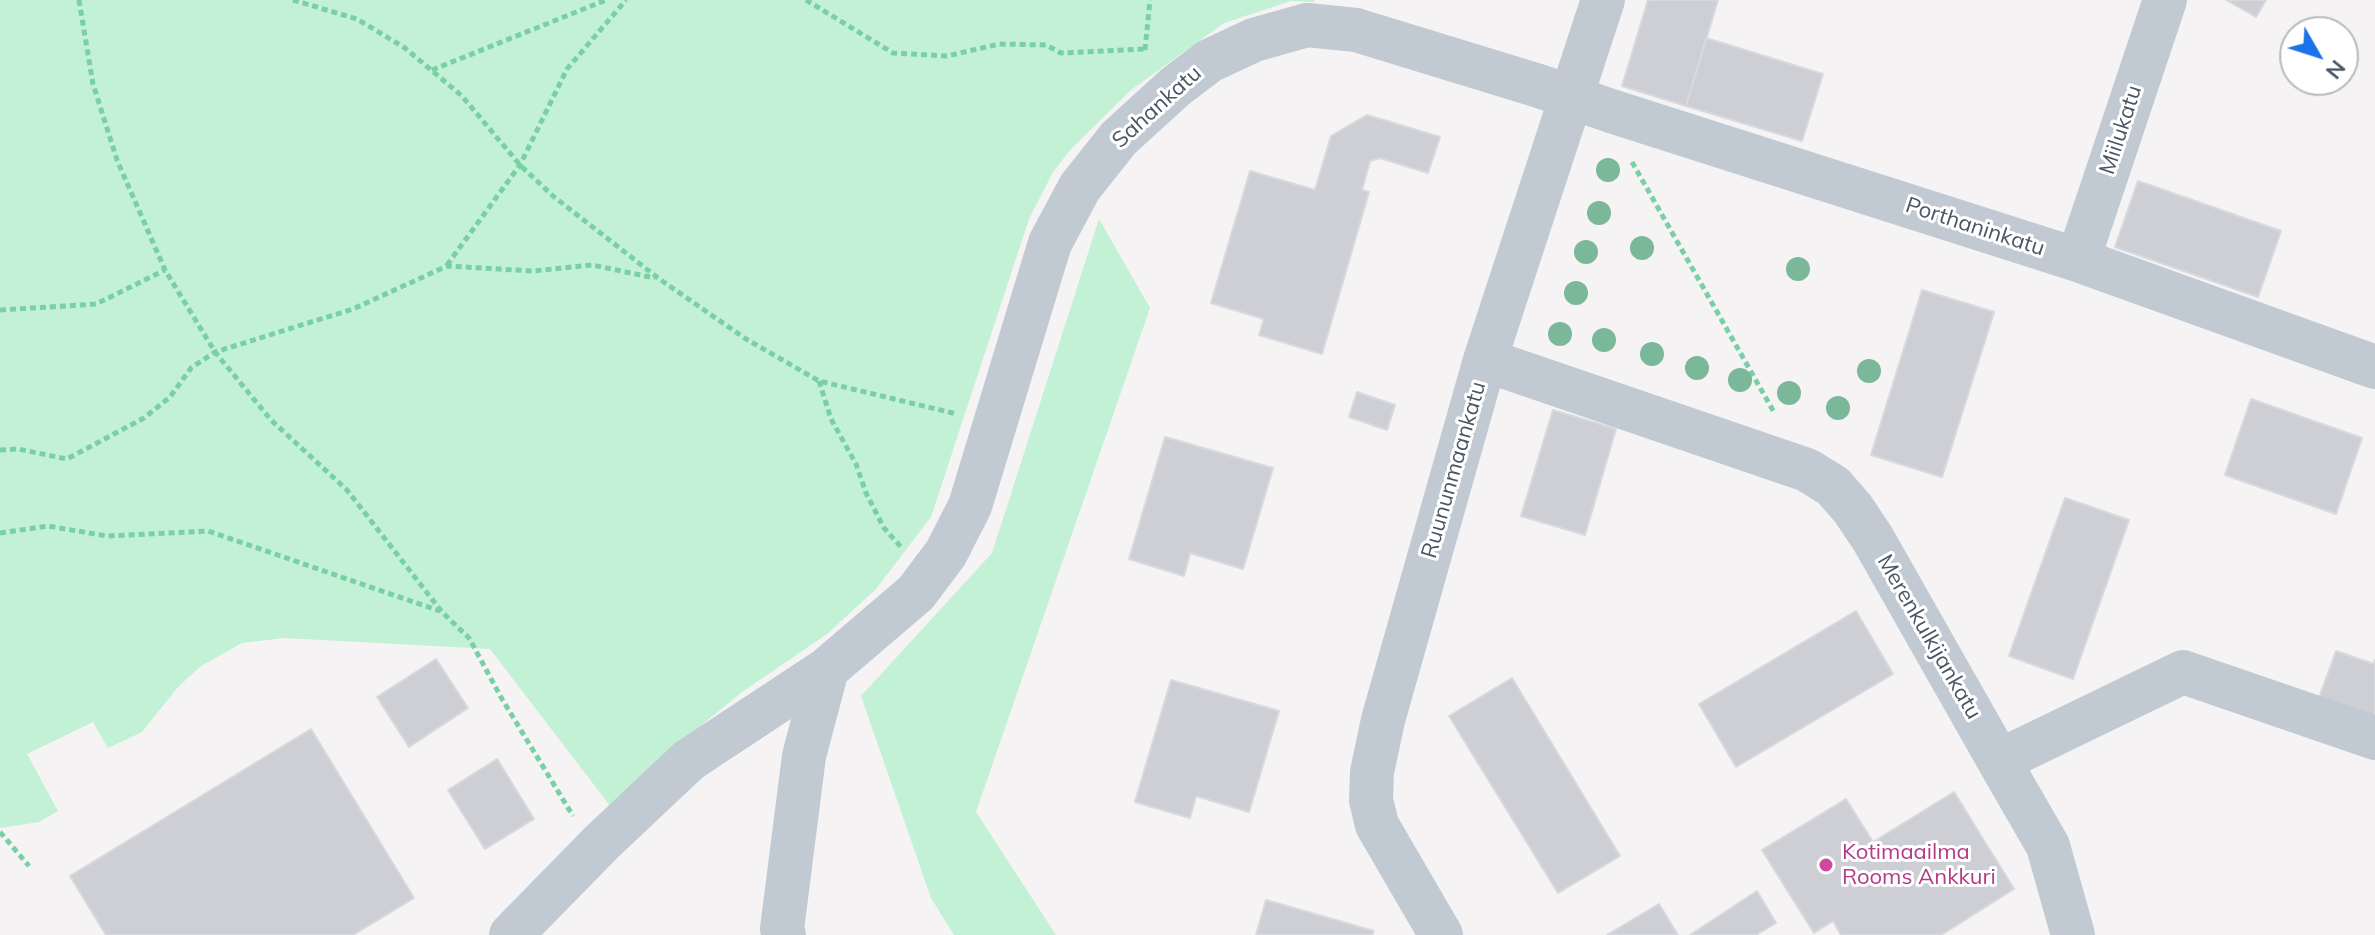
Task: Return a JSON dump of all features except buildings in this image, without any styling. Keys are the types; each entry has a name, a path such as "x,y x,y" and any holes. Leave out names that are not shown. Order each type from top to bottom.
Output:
{"street":[{"name":"Ruununmaankatu","path":"1441,935 1377,825 1371,800 1372,772 1383,720 1485,360 1603,0"},
{"name":"Miilukatu","path":"2078,260 2165,0"},
{"name":"Sahankatu","path":"511,935 601,843 689,760 827,669 916,593 932,574 970,506 1050,243 1080,187 1119,138 1175,87 1209,61 1254,40 1307,25 1356,30 1572,97"},
{"name":"Porthaninkatu","path":"1572,97 2078,260 2375,367"},
{"name":"Merenkulkijankatu","path":"1485,360 1792,464 1833,486 1853,509 2048,846 2068,933"},
{"path":"784,935 782,929 804,756 827,669"},
{"path":"1999,761 2183,672 2375,738"}],"path":[{"path":"79,0 97,99 117,160 165,270 215,352 271,420 347,490 442,612 469,638 570,813 601,843"},
{"path":"293,0 357,19 405,48 462,96 520,165 553,196 658,278 746,339 819,381 995,422"},
{"path":"432,70 606,0"},
{"path":"447,266 520,165 567,69 626,0"},
{"path":"806,0 893,53 947,56 999,44 1046,45 1061,53 1144,49"},
{"path":"1150,0 1144,49 1175,87"},
{"path":"1626,152 1786,432 1792,464"},
{"path":"0,450 18,449 67,459 144,418 170,397 191,368 215,352 353,309 447,266 533,271 592,265 658,278"},
{"path":"0,310 96,304 165,270"},
{"path":"819,381 831,419 856,464 866,493 884,528 896,543 932,574"},
{"path":"0,533 48,526 107,536 208,531 442,612"},
{"path":"0,832 29,866"}],"green space":[{"path":"0,0 1314,0 1314,2 1291,1 1224,23 1131,90 1071,149 1053,172 1029,219 931,517 876,589 827,634 742,692 674,748 611,807 490,649 284,638 242,643 201,666 178,687 142,732 108,748 93,722 27,754 58,811 39,822 0,828"},
{"path":"1099,219 1150,308 976,812 1056,935 954,935 931,898 861,696 992,553"}],"place":[{"name":"Kotimaailma Rooms Ankkuri","path":"1826,865"}]}
